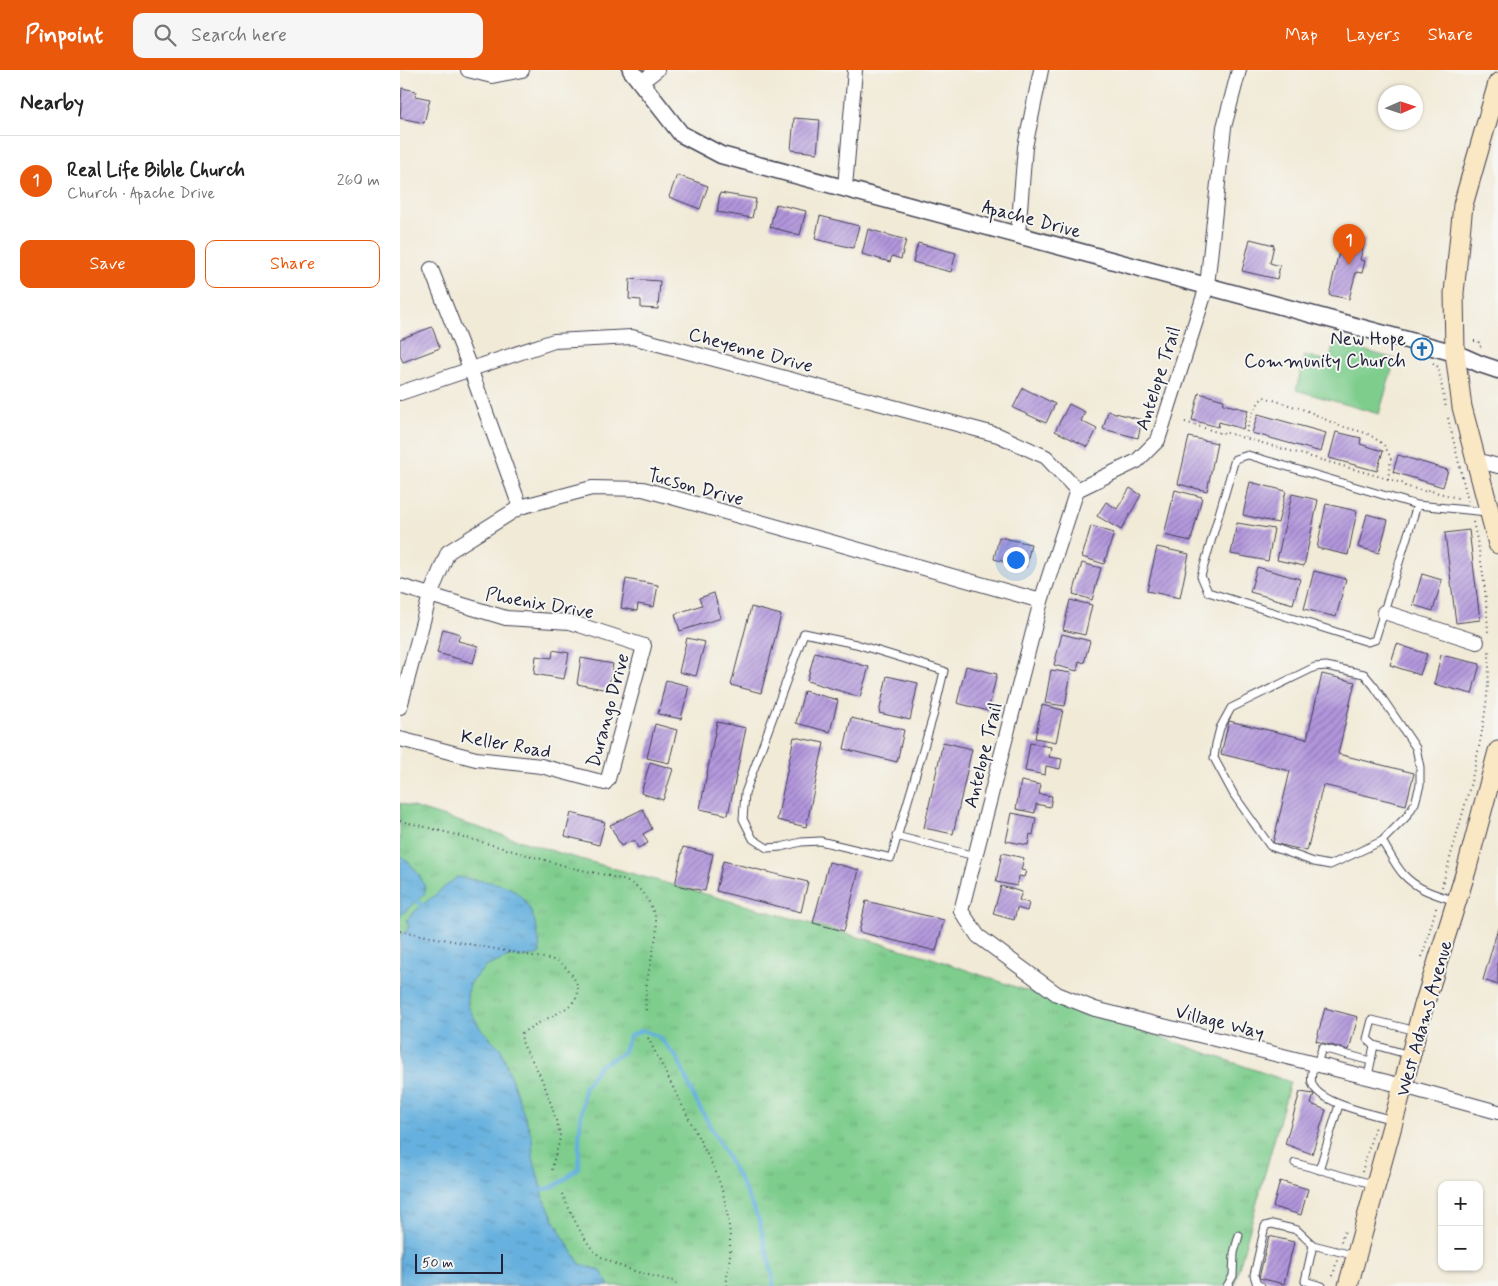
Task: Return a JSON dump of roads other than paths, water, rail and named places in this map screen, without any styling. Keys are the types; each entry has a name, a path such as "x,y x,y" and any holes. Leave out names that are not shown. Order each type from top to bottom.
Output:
{"main road":[{"path":"1498,83 1463,205 1454,293 1455,353 1462,407 1498,544"},
{"name":"West Adams Avenue","path":"1340,1281 1356,1256 1369,1180 1394,1120 1417,1031 1457,901 1498,751"}],"street":[{"path":"468,70 492,76 522,70"},
{"path":"635,76 657,70"},
{"path":"844,187 855,70"},
{"path":"1018,234 1025,147 1040,70"},
{"name":"Antelope Trail","path":"961,911 1041,601 1077,490 1136,461 1158,440 1207,286 1224,127 1238,70"},
{"name":"Apache Drive","path":"635,76 681,134 721,155 1455,353 1498,370"},
{"path":"431,269 470,368 520,507"},
{"name":"Cheyenne Drive","path":"400,393 554,341 632,337 998,435 1046,457 1077,490"},
{"path":"1476,460 1498,466"},
{"name":"Tucson Drive","path":"400,707 430,595 448,552 520,507 592,488 644,489 1041,601"},
{"name":"Phoenix Drive","path":"400,586 506,618 570,622 644,646"},
{"path":"1384,612 1485,641"},
{"name":"Durango Drive","path":"605,783 608,779 644,646"},
{"name":"Keller Road","path":"400,740 476,759 541,766 605,783"},
{"name":"Village Way","path":"961,911 978,936 1057,994 1096,1009 1368,1077 1498,1112"}],"lane":[{"path":"1417,505 1375,640 1368,642 1208,592 1202,576 1235,459 1248,455 1417,505 1490,512"},
{"path":"804,633 856,644 944,672 934,713 896,836 891,858 820,841 767,848 753,839 743,819 744,793 804,633"},
{"path":"1326,666 1364,674 1416,748 1420,767 1420,785 1415,803 1407,816 1382,841 1330,865 1314,862 1270,846 1234,795 1214,758 1220,728 1231,708 1315,667 1326,666"},
{"path":"896,836 975,856"},
{"path":"1382,841 1402,873 1413,884 1424,890 1457,901"},
{"path":"1411,1055 1374,1045 1367,1039 1372,1020 1417,1031"},
{"path":"1368,1077 1374,1045"},
{"path":"1371,1061 1322,1048 1311,1081 1312,1086 1339,1105 1394,1120"},
{"path":"1319,1170 1339,1105"},
{"path":"1295,1163 1369,1180"},
{"path":"1261,1286 1257,1285 1254,1275 1265,1226 1272,1224 1297,1230 1313,1245 1356,1256"},
{"path":"1227,1286 1232,1276 1234,1253 1239,1235"},
{"path":"1313,1245 1305,1280 1322,1286"}],"water":[{"path":"400,855 413,867 420,877 425,893 400,916"},
{"path":"457,877 491,882 510,888 524,900 533,916 540,953 531,957 511,956 485,967 471,982 467,995 468,1006 480,1028 501,1049 532,1137 533,1157 544,1199 561,1233 580,1264 601,1271 609,1286 400,1286 400,936 409,928 407,920 414,912"}],"waterway":[{"path":"413,897 423,908"},
{"path":"538,1190 555,1186 579,1167 579,1138 584,1088 599,1066 623,1053 630,1036 642,1030 658,1036 678,1059 694,1097 741,1182 759,1220 773,1277 773,1286"}],"place":[{"name":"Real Life Bible Church","path":"1349,265"},
{"name":"New Hope Community Church","path":"1422,349"}]}
